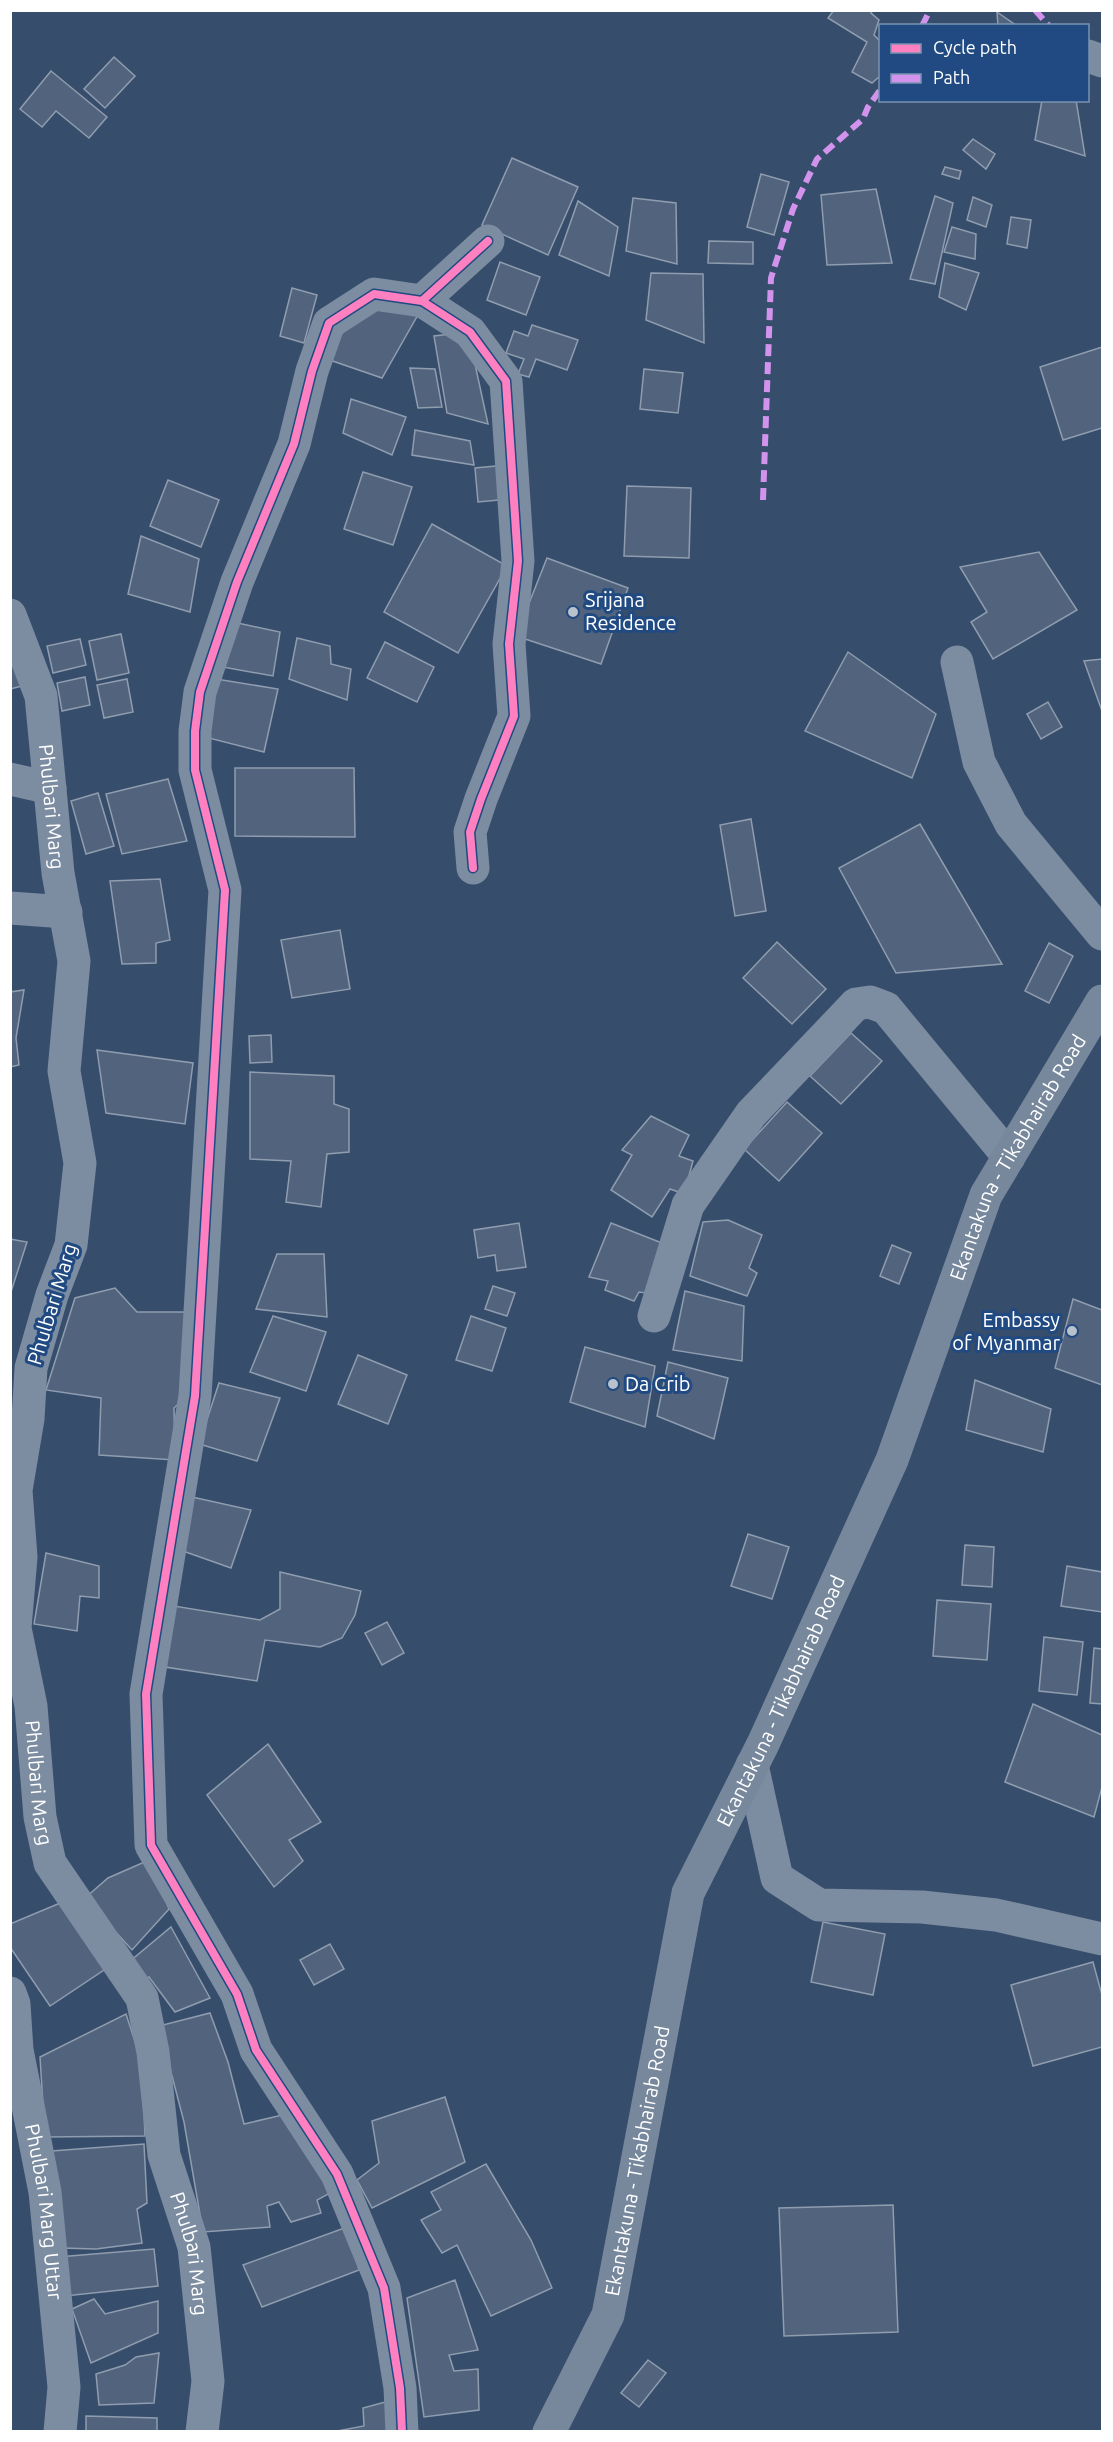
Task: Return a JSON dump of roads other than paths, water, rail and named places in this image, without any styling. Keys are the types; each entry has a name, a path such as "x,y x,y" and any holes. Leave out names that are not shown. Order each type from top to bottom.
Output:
{"main road":[{"name":"Ekantakuna - Tikabhairab Road","path":"549,2432 608,2315 688,1893 752,1766 892,1460 986,1195 1102,1001"}],"street":[{"path":"422,301 488,241"},
{"path":"402,2432 400,2388 384,2288 337,2174 256,2050 237,1994 151,1845 146,1694 195,1396 225,890 195,770 195,731 200,692 237,582 294,444 312,371 329,323 374,294 422,301 470,332 506,381 518,561 509,644 514,716 470,832 472,868"},
{"name":"Phulbari Marg","path":"10,615 41,696 58,873 74,961 64,1071 80,1163 71,1245 52,1295 31,1368 28,1419 16,1490 21,1557 15,1628 31,1706 40,1817 50,1863 142,1998 153,2052 164,2154 194,2247 208,2381 202,2432"},
{"path":"957,662 979,762 1011,824 1102,934"},
{"path":"10,779 51,788"},
{"path":"10,908 66,912"},
{"path":"654,1316 688,1204 751,1114 856,1004 870,1002 886,1008 1009,1157"},
{"path":"752,1766 777,1878 819,1905 922,1907 996,1915 1102,1939"},
{"name":"Phulbari Marg Uttar","path":"10,1994 14,2004 17,2050 45,2192 64,2386 60,2432"}],"place":[{"name":"Srijana Residence","path":"573,612"},
{"name":"Embassy of Myanmar","path":"1072,1331"},
{"name":"Da Crib","path":"613,1384"}]}
